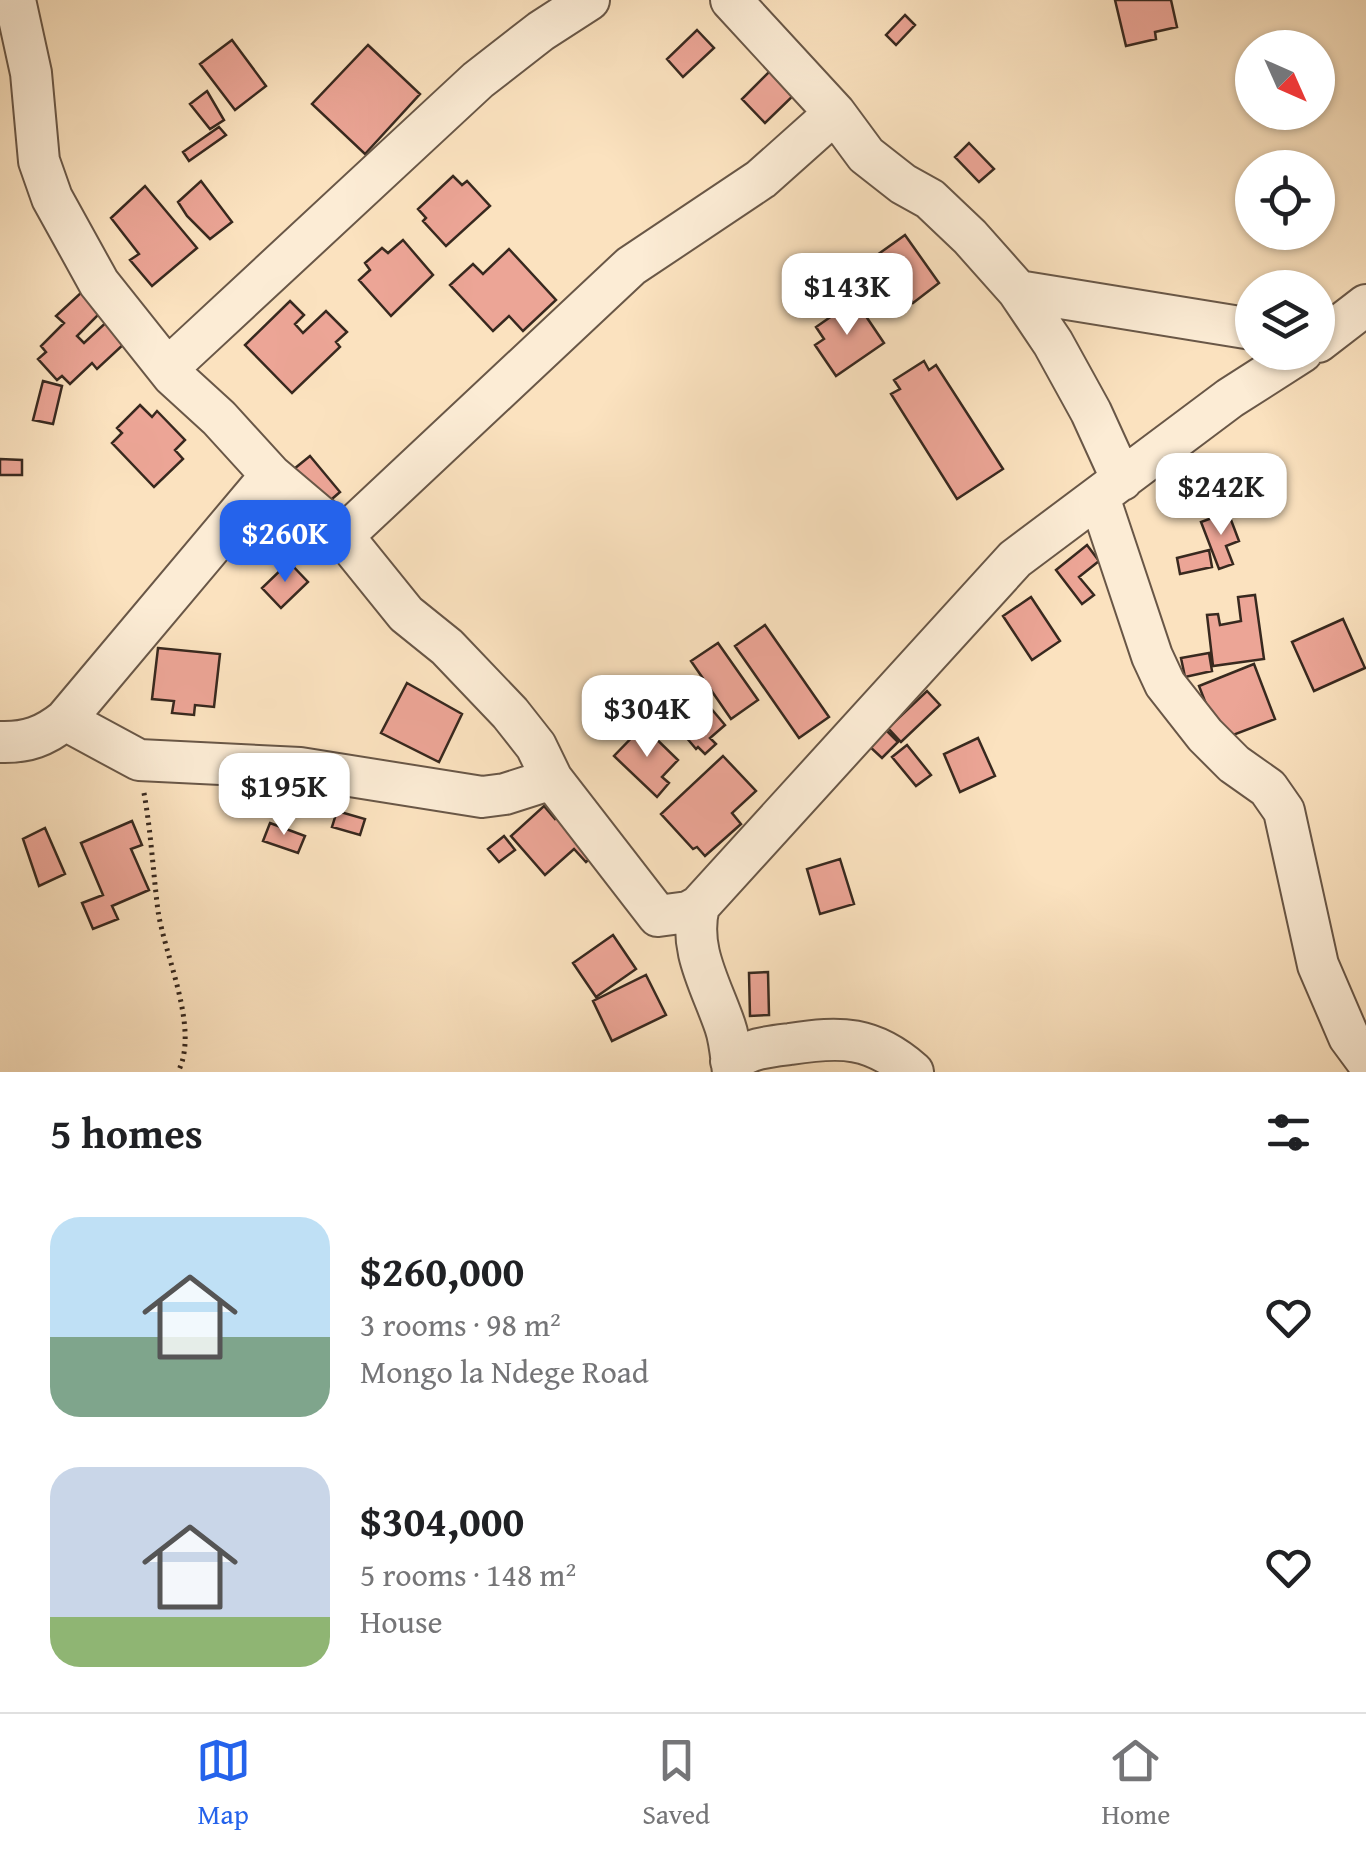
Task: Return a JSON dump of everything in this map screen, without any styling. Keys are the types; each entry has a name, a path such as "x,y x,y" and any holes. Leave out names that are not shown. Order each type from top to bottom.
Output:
{"street":[{"path":"15,0 31,73 39,161 52,198 99,283 134,331 169,366 173,376 271,476 343,536 406,614 447,647 510,713 536,746 552,780 658,916 688,912 699,906 1014,559 1273,370"},
{"path":"169,366 478,80 541,30 589,0"},
{"path":"731,0 835,113 866,155 902,184 930,200 970,236 1018,290 1053,343 1091,412 1152,656 1165,684 1205,735 1234,764 1268,788 1284,811 1318,965 1349,1037 1366,1060"},
{"path":"343,536 631,266 760,179 835,113"},
{"path":"1018,290 1235,326"},
{"path":"1335,327 1366,304"},
{"path":"0,742 20,743 47,734 66,720 271,476"},
{"path":"66,720 139,760 300,768 482,797 552,780"},
{"path":"699,906 695,942 727,1031 732,1067"},
{"path":"732,1067 752,1048 827,1038 857,1040 879,1048 912,1072"}],"path":[{"path":"139,760 158,911 185,1026 186,1047 178,1072"}],"building":[{"path":"1115,0 1171,0 1177,27 1155,32 1156,39 1126,46"},
{"path":"905,15 915,25 896,45 886,35"},
{"path":"697,30 714,48 683,77 667,59"},
{"path":"232,40 266,86 235,110 200,64"},
{"path":"368,45 420,94 365,154 312,104"},
{"path":"775,66 798,91 765,123 742,99"},
{"path":"207,91 224,120 210,129 190,104"},
{"path":"219,127 226,135 189,161 183,152"},
{"path":"969,143 994,169 979,182 955,157"},
{"path":"453,176 462,185 467,181 490,206 446,246 423,221 426,218 418,209"},
{"path":"201,181 232,222 210,239 178,202"},
{"path":"145,186 197,248 152,286 130,260 139,254 111,218"},
{"path":"905,235 939,283 913,303 877,255"},
{"path":"403,240 433,275 391,316 359,280 370,270 365,263 382,248 388,253"},
{"path":"509,249 556,300 523,331 509,316 493,331 450,285 473,264 483,274"},
{"path":"84,290 102,311 77,336 84,343 113,316 125,343 97,369 92,363 70,384 62,376 57,380 38,359 46,352 41,346 64,323 56,316"},
{"path":"855,300 884,343 836,376 815,345 824,339 816,327"},
{"path":"290,301 304,315 295,324 303,333 326,311 347,332 336,342 340,347 292,393 245,345"},
{"path":"924,361 929,370 936,365 1003,469 957,499 891,394 900,389 894,380"},
{"path":"43,381 62,386 53,424 33,420"},
{"path":"140,405 152,417 157,411 185,440 175,450 183,459 154,487 112,443 122,433 117,428"},
{"path":"310,456 340,492 325,505 294,469"},
{"path":"0,459 22,460 22,475 0,475"},
{"path":"1228,512 1239,541 1226,546 1233,564 1219,569 1201,522"},
{"path":"1087,545 1099,561 1079,577 1094,595 1082,604 1056,570"},
{"path":"1209,550 1212,567 1180,574 1177,558"},
{"path":"289,562 308,582 281,608 262,588"},
{"path":"1255,595 1264,659 1213,666 1207,615 1218,614 1220,625 1241,621 1238,597"},
{"path":"1031,597 1060,641 1032,660 1003,616"},
{"path":"1343,619 1365,668 1314,691 1292,642"},
{"path":"765,625 829,717 799,738 735,646"},
{"path":"718,643 758,700 731,719 691,661"},
{"path":"158,648 220,654 214,707 195,705 194,715 172,713 174,701 152,699"},
{"path":"1209,653 1212,671 1185,677 1181,658"},
{"path":"1254,664 1275,719 1220,740 1199,686"},
{"path":"407,683 462,714 439,762 381,733"},
{"path":"693,687 725,725 710,738 716,744 705,754 696,749 664,711"},
{"path":"927,691 940,705 901,742 888,728"},
{"path":"643,726 678,760 662,777 669,783 657,797 614,756"},
{"path":"885,729 898,742 882,758 869,746"},
{"path":"978,738 995,776 960,792 944,754"},
{"path":"907,745 931,775 916,786 892,757"},
{"path":"723,756 756,791 732,813 741,824 705,856 697,847 693,849 661,814"},
{"path":"544,806 555,819 568,808 604,847 586,862 574,849 545,875 511,836"},
{"path":"337,811 365,819 360,835 332,827"},
{"path":"132,821 142,845 131,849 149,890 112,906 118,919 93,929 82,903 103,895 81,843"},
{"path":"270,823 305,836 298,853 263,841"},
{"path":"45,828 65,874 39,886 23,839"},
{"path":"504,836 515,850 499,862 488,849"},
{"path":"840,859 854,904 820,914 807,869"},
{"path":"613,935 636,969 596,997 573,963"},
{"path":"768,972 769,1015 750,1016 749,973"},
{"path":"646,975 666,1015 612,1041 593,1001"}]}
